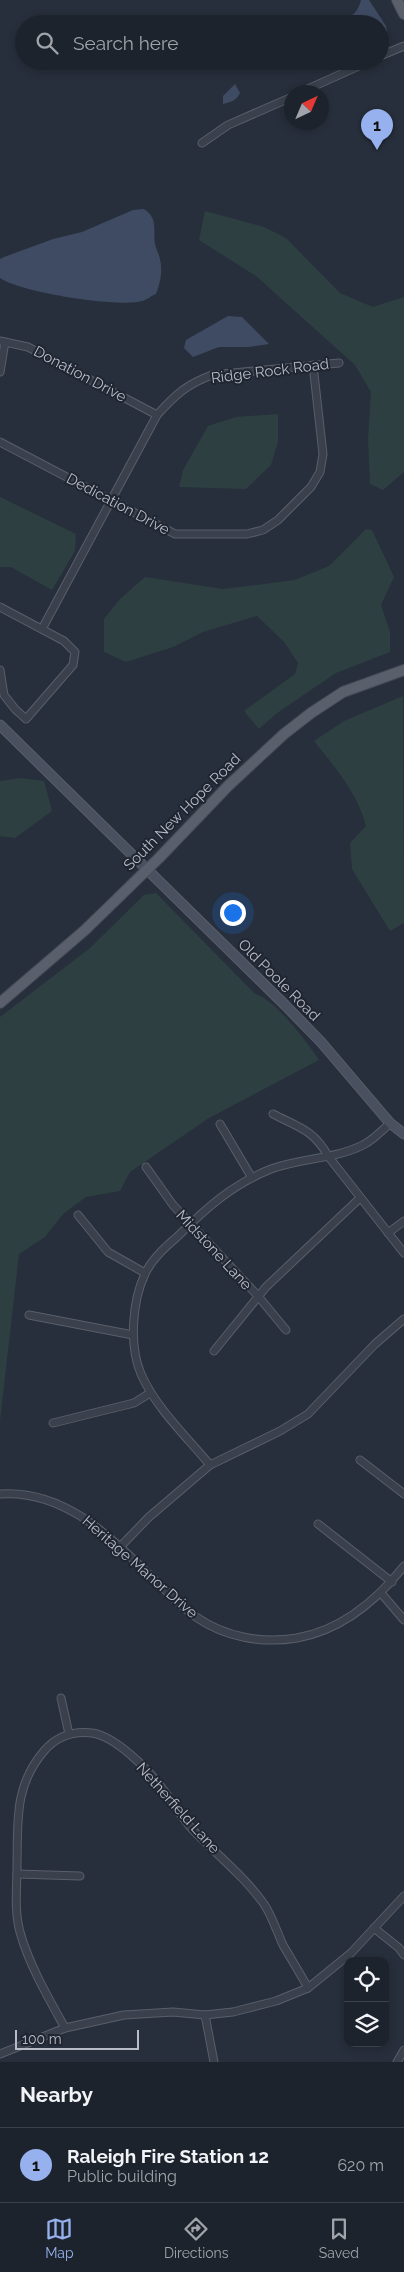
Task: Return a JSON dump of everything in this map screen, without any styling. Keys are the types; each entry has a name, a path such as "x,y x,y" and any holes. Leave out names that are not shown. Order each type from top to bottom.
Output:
{"main road":[{"path":"397,0 404,14"},
{"name":"South New Hope Road","path":"0,1003 85,930 266,749 311,713 343,692 404,670"}],"street":[{"path":"389,52 404,46"},
{"path":"317,85 350,70"},
{"path":"202,142 228,125 284,100"},
{"path":"0,372 2,341"},
{"name":"Donation Drive","path":"2,341 28,347 157,415"},
{"name":"Ridge Rock Road","path":"42,629 157,415 178,392 193,382 212,375 339,363"},
{"name":"Dedication Drive","path":"0,442 175,534 247,534 263,530 278,520 311,487 320,472 323,454 313,365"},
{"path":"0,607 64,641 75,652 73,665 26,719 15,710 4,695 0,670"},
{"name":"Old Poole Road","path":"0,725 148,869 315,1036 390,1124 404,1134"},
{"path":"274,1114 314,1135 360,1198 404,1253"},
{"path":"220,1124 252,1178"},
{"path":"210,1464 150,1393 140,1372 133,1335 136,1299 145,1273 160,1252 216,1199 236,1185 273,1169 328,1156 363,1145 390,1124"},
{"name":"Midstone Lane","path":"146,1167 173,1205 258,1296 286,1330"},
{"path":"214,1351 258,1296 360,1198"},
{"path":"78,1215 108,1252 145,1273"},
{"path":"388,1233 404,1221"},
{"path":"29,1315 133,1335"},
{"path":"120,1547 149,1517 210,1464 253,1445 308,1414 375,1344 404,1319"},
{"path":"53,1423 134,1403 150,1393"},
{"path":"360,1460 404,1494"},
{"name":"Heritage Manor Drive","path":"0,1494 36,1498 68,1508 90,1521 194,1616 230,1634 256,1639 286,1640 327,1630 356,1613 381,1593 404,1566"},
{"path":"318,1524 392,1582"},
{"path":"381,1593 404,1620"},
{"path":"61,1698 69,1734 52,1742 31,1766 23,1787 18,1820 15,1905 20,1934 44,1990 65,2028"},
{"name":"Netherfield Lane","path":"69,1734 92,1733 111,1740 126,1752 162,1788 176,1810 193,1830 229,1864 265,1905 283,1945 308,1988"},
{"path":"17,1874 80,1876"},
{"path":"0,2054 65,2028 124,2015 173,2012 205,2015 233,2012 276,2001 308,1988 351,1953 404,1896"},
{"path":"374,1928 404,1954"},
{"path":"205,2015 214,2062"},
{"path":"396,2062 404,2050"}],"shaded area":[{"path":"205,211 264,227 286,238 340,293 373,307 404,297 404,472 383,490 370,484 368,439 371,392 355,365 256,276 199,240"},
{"path":"278,414 278,442 271,465 246,489 179,487 183,470 208,426 236,417"},
{"path":"0,497 76,534 75,551 52,590 11,567 0,567"},
{"path":"366,529 372,530 394,577 381,605 390,632 390,652 336,673 277,713 259,729 244,711 295,674 298,663 285,643 257,616 203,632 173,647 126,662 104,652 104,619 120,599 145,577 223,589 295,580 329,566"},
{"path":"403,696 404,923 390,931 352,869 350,843 366,826 362,814 345,781 314,741 344,721"},
{"path":"20,778 44,781 52,811 15,838 0,836 0,781"},
{"path":"156,893 255,994 281,1012 319,1060 209,1118 130,1172 120,1191 86,1197 63,1214 45,1237 19,1254 0,1421 0,1017 90,948 144,895"}],"water":[{"path":"361,0 369,0 379,15 352,15"},
{"path":"235,84 240,93 237,98 223,104 223,96"},
{"path":"144,209 153,220 155,244 160,257 161,268 160,282 156,294 146,300 130,303 70,297 27,288 0,278 0,259 4,257 53,239 82,232 133,210"},
{"path":"228,316 242,317 269,344 249,347 219,347 193,357 184,348 186,340"}],"place":[{"name":"Raleigh Fire Station 12","path":"377,150"}]}
